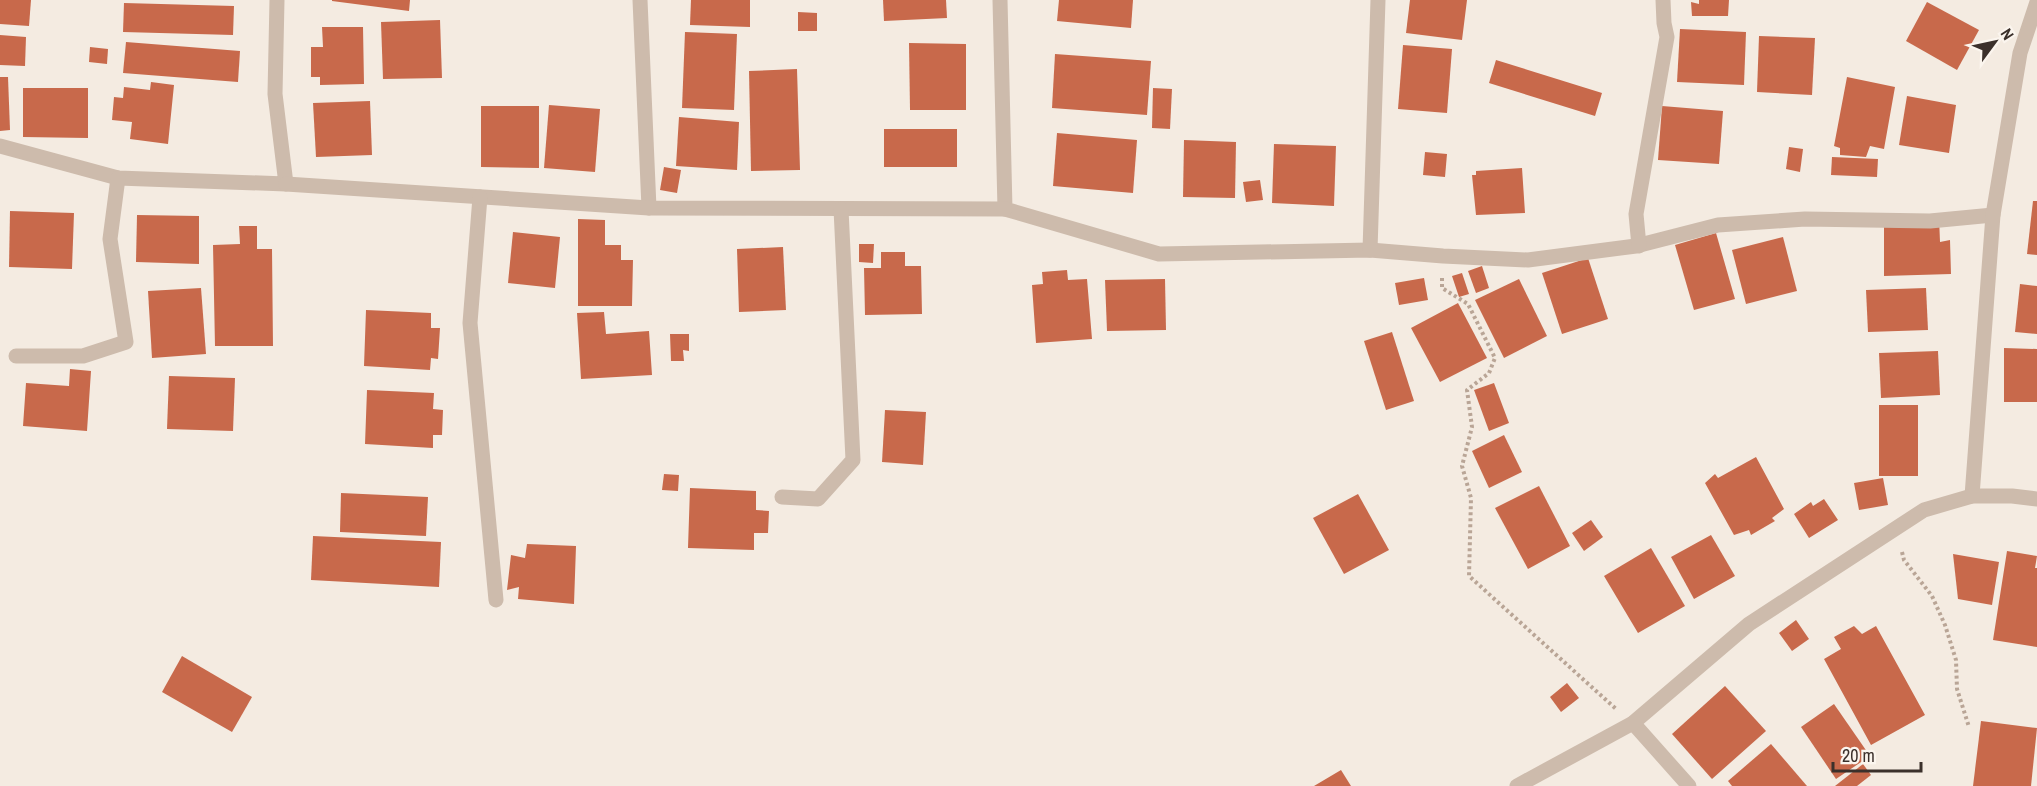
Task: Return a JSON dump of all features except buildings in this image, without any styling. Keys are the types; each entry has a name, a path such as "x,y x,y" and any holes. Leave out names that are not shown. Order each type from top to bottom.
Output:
{"street":[{"path":"277,0 275,94 286,184"},
{"path":"640,0 649,208"},
{"path":"1000,0 1005,209"},
{"path":"1370,250 1378,0"},
{"path":"1639,246 1636,214 1667,37 1663,0"},
{"path":"1972,496 1993,215 2020,53 2037,2"},
{"path":"0,146 118,178 286,184 649,208 1005,209 1159,254 1370,250 1528,260 1639,246 1718,225 1805,219 1930,221 1993,215"},
{"path":"16,356 83,356 126,342 110,239 118,178"},
{"path":"480,197 470,323 496,600"},
{"path":"782,498 818,499 853,460 841,209"},
{"path":"1517,786 1633,723 1749,624 1924,510 1972,496 2012,496 2037,499"},
{"path":"1633,723 1689,786"}],"path":[{"path":"1443,256 1442,288 1467,304 1495,358 1489,373 1467,390 1472,427 1462,466 1471,498 1469,576 1633,723"},
{"path":"1898,527 1904,560 1932,596 1945,625 1956,660 1957,689 1969,727"}]}
